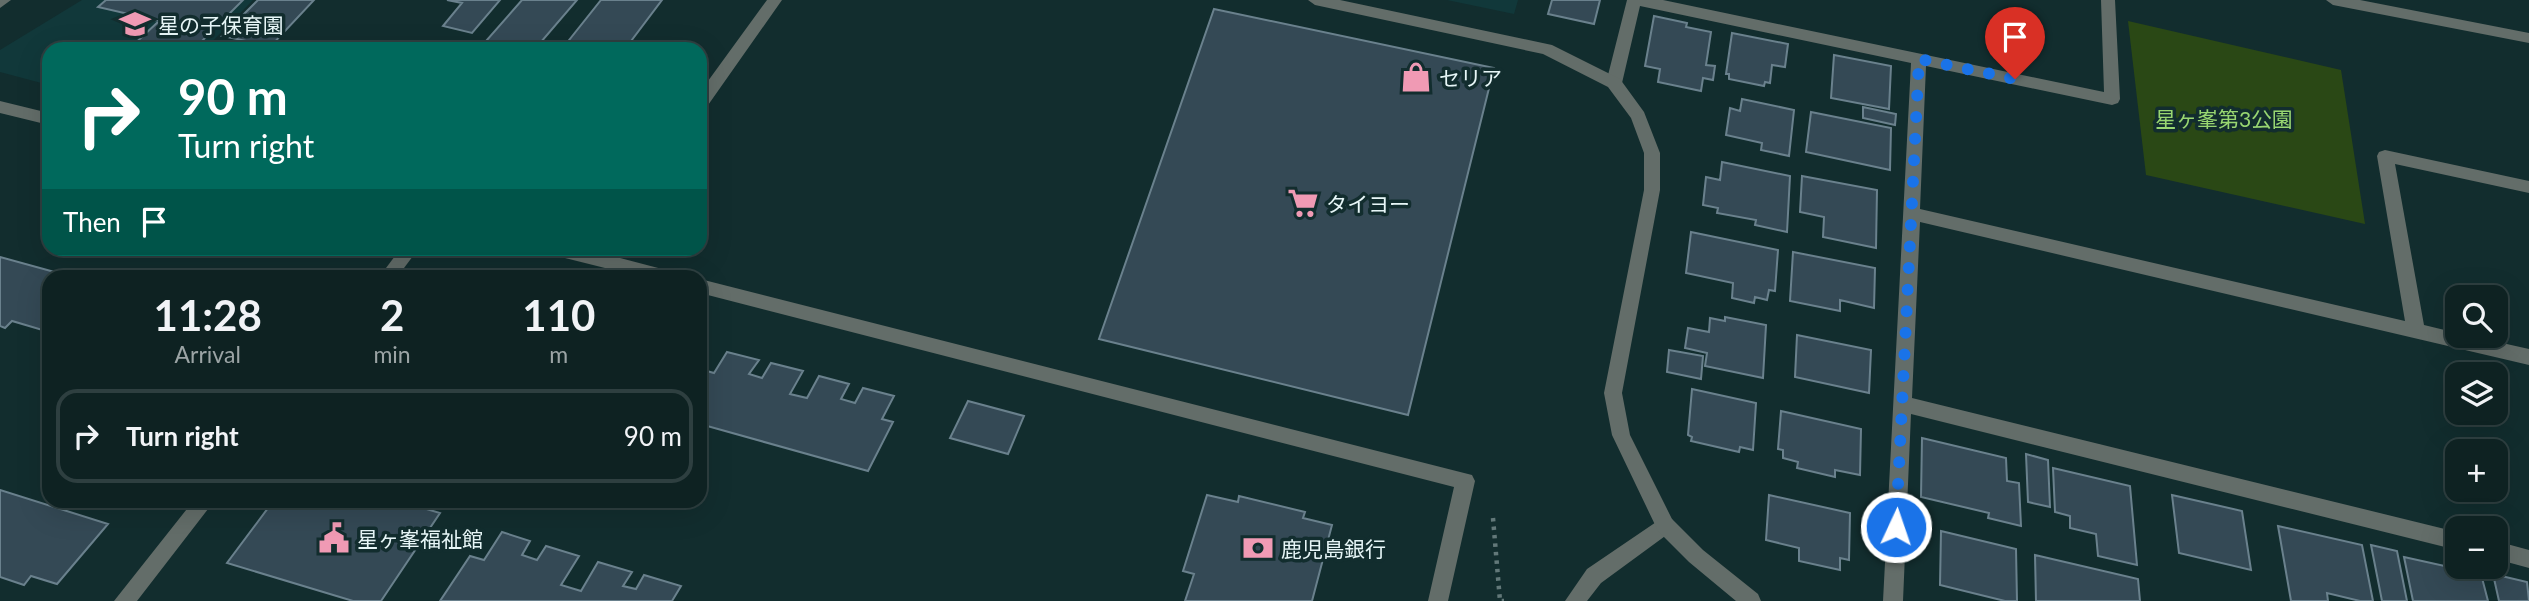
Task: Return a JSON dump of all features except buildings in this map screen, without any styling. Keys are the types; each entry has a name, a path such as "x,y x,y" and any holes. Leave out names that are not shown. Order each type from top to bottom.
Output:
{"street":[{"path":"0,3 5,0"},
{"path":"707,94 775,0"},
{"path":"1315,0 1547,48 1614,83 1637,116 1652,153 1653,190 1613,393 1621,435 1665,525 1696,556 1751,601"},
{"path":"1614,83 1636,0 2112,99 2108,0"},
{"path":"2333,0 2529,38"},
{"path":"1893,601 1919,59"},
{"path":"0,107 42,117"},
{"path":"2416,331 2385,156 2529,187"},
{"path":"1911,213 2529,357"},
{"path":"393,270 404,256"},
{"path":"601,256 644,270"},
{"path":"707,288 1465,481 1438,601"},
{"path":"1902,404 2445,538"},
{"path":"131,600 200,508"},
{"path":"1575,601 1594,576 1665,525"},
{"path":"2508,554 2529,559"}],"path":[{"path":"1465,481 1491,493 1500,601 1504,601"}],"shaded area":[{"name":"星の子保育園","path":"82,0 253,0 212,42 42,42 42,83 0,72 0,50"},
{"path":"1447,0 1518,0 1514,14"}],"green space":[{"name":"星ヶ峯第3公園","path":"2128,21 2341,70 2365,224 2146,175"}],"place":[{"name":"星の子保育園","path":"135,24"},
{"name":"セリア","path":"1416,77"},
{"name":"タイヨー","path":"1303,203"},
{"name":"星ヶ峯福祉館","path":"334,538"},
{"name":"鹿児島銀行","path":"1258,548"}],"route":[{"path":"1896,527 1919,59 2015,79"}]}
